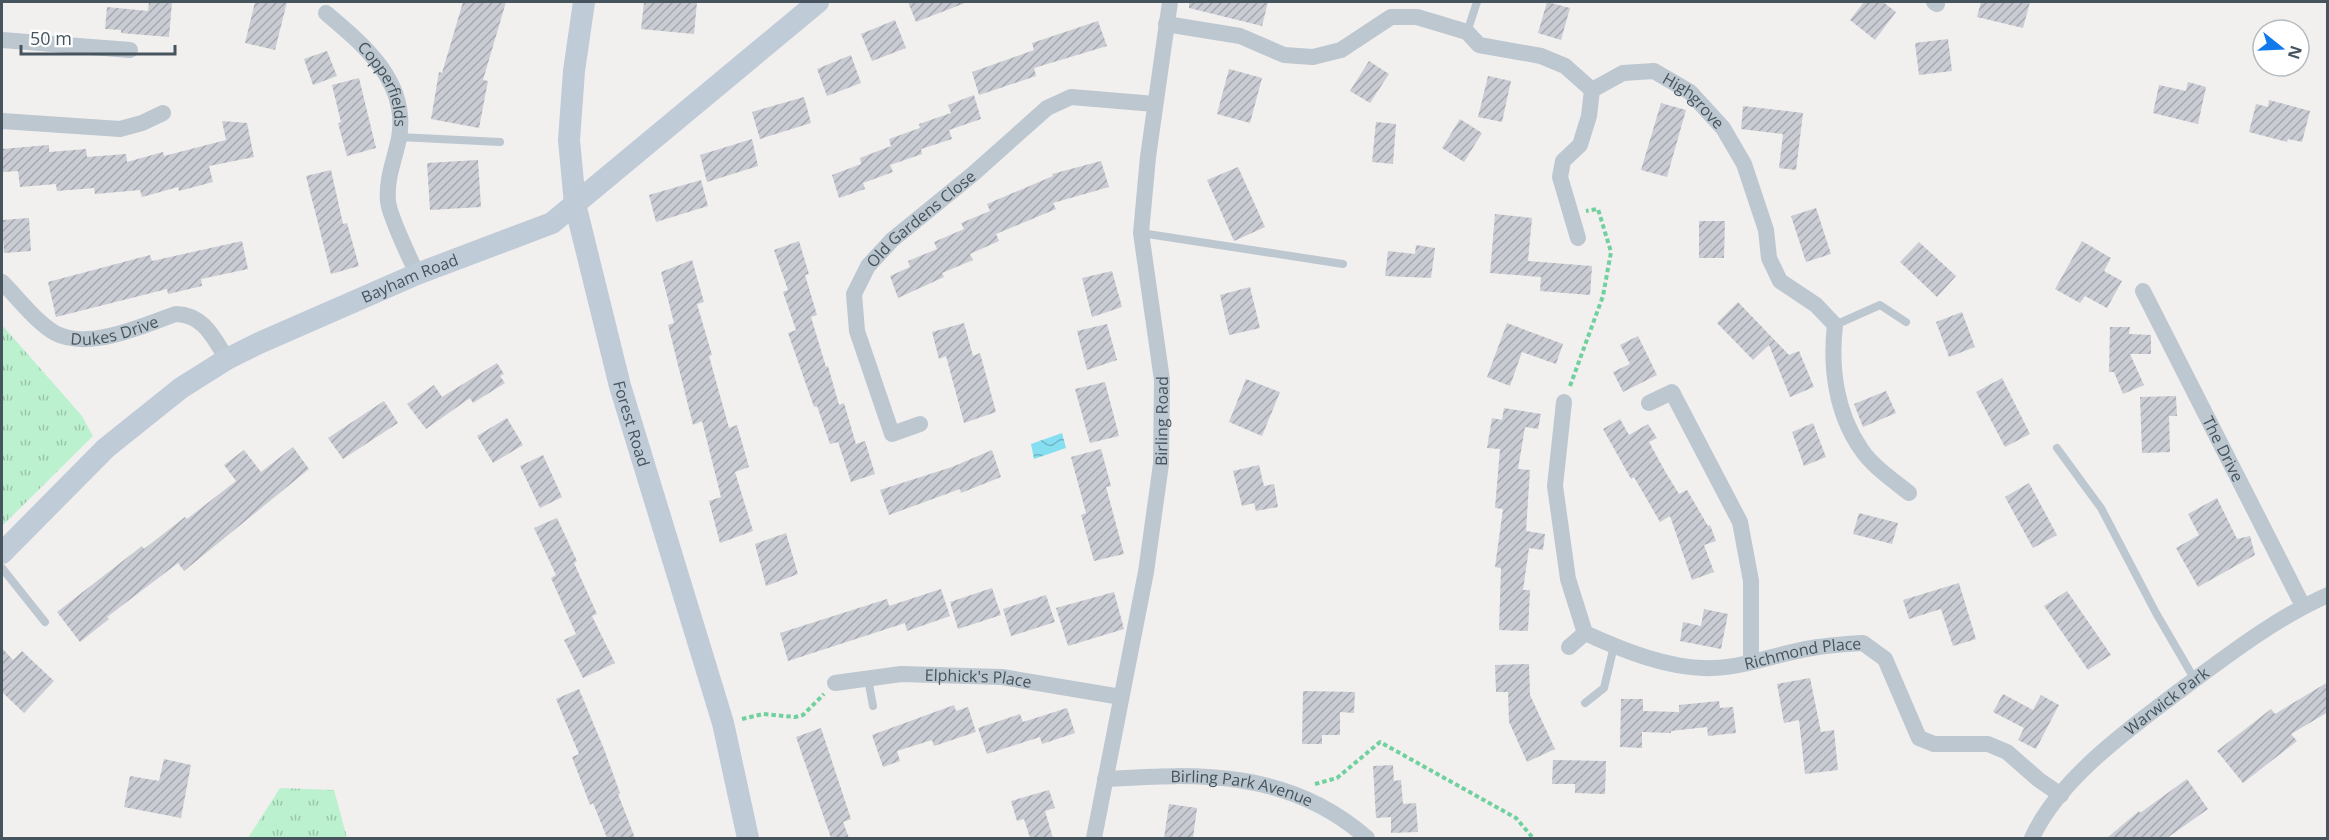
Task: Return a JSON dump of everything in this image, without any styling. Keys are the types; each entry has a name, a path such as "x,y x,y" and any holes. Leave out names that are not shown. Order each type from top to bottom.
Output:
{"main road":[{"name":"Forest Road","path":"584,2 574,71 569,140 575,204 620,386 723,723 748,838"},
{"name":"Bayham Road","path":"2,553 106,448 181,388 227,359 417,274 552,223 818,2"}],"street":[{"name":"Birling Road","path":"1094,838 1146,572 1161,464 1162,380 1141,233 1148,157 1170,2"},
{"name":"Copperfields","path":"326,13 366,47 390,81 401,110 399,137 390,171 388,203 417,274"},
{"path":"1166,24 1240,36 1284,55 1313,57 1341,50 1391,17 1417,16 1467,32 1479,45 1541,56 1565,66 1592,90 1589,116 1580,145 1563,161 1560,177 1578,238"},
{"path":"2,40 130,50"},
{"name":"Highgrove","path":"1592,90 1623,72 1654,71 1690,92 1723,128 1744,164 1766,230 1769,258 1780,281 1816,305 1835,325"},
{"name":"Old Gardens Close","path":"920,424 892,434 857,331 854,294 868,266 892,240 973,174 1047,108 1071,97 1155,104"},
{"path":"2,121 120,129 142,123 163,113"},
{"name":"Dukes Drive","path":"2,282 44,325 64,337 97,339 176,314 186,314 206,326 227,359"},
{"name":"The Drive","path":"2143,291 2303,606"},
{"path":"1835,325 1832,354 1842,414 1862,450 1909,493"},
{"path":"1649,403 1672,392 1740,522 1751,581 1751,662"},
{"path":"1564,402 1555,486 1568,579 1584,633 1569,648"},
{"name":"Warwick Park","path":"2032,838 2061,795 2109,745 2235,650 2303,606 2328,596"},
{"name":"Richmond Place","path":"1584,633 1614,646 1678,666 1713,668 1812,648 1863,643 1885,659 1918,738 1934,744 1988,744 2007,752 2039,780 2061,795"},
{"name":"Elphick's Place","path":"835,683 901,674 1002,677 1121,697"},
{"name":"Birling Park Avenue","path":"1105,779 1166,775 1247,780 1289,792 1345,819 1367,838"}],"lane":[{"path":"1467,32 1478,2"},
{"path":"399,137 500,142"},
{"path":"1141,233 1343,264"},
{"path":"1835,325 1880,305 1906,322"},
{"path":"2056,448 2101,508 2156,613 2195,680"},
{"path":"2,568 45,622"},
{"path":"1585,704 1604,688 1614,646"},
{"path":"868,679 873,706"}],"path":[{"path":"1564,402 1603,296 1611,252 1598,209 1571,214"},
{"path":"723,723 763,714 795,717 803,715 835,683"},
{"path":"1289,792 1337,778 1380,742 1516,818 1533,838"}],"green space":[{"path":"2,325 82,416 93,436 2,526"},
{"path":"280,788 334,790 347,838 248,838"}],"water":[{"path":"1062,433 1066,448 1034,459 1031,444"}],"building":[{"path":"149,2 172,2 169,37 121,33 121,30 105,29 107,7 148,11"},
{"path":"255,2 287,2 275,50 245,43"},
{"path":"463,2 506,2 483,80 488,81 479,128 431,119 439,72 442,73"},
{"path":"644,2 697,2 694,34 641,29"},
{"path":"908,2 965,2 965,3 916,22"},
{"path":"1189,2 1268,2 1262,26 1189,8"},
{"path":"1547,2 1570,8 1561,40 1538,33"},
{"path":"1864,2 1883,2 1896,12 1875,40 1850,20"},
{"path":"1981,2 2030,2 2023,28 1977,17"},
{"path":"895,20 906,48 872,61 861,34"},
{"path":"1098,21 1107,46 1034,68 1036,76 979,95 972,72 1034,50 1032,43"},
{"path":"1948,39 1952,71 1919,75 1915,43"},
{"path":"327,51 337,76 313,85 304,59"},
{"path":"851,55 861,83 827,96 817,69"},
{"path":"1369,61 1389,74 1370,103 1350,91"},
{"path":"1229,69 1262,78 1250,123 1217,114"},
{"path":"1488,76 1511,81 1502,122 1478,117"},
{"path":"359,78 376,148 347,156 338,123 341,122 332,85"},
{"path":"2188,82 2206,87 2198,124 2153,113 2159,85 2186,91"},
{"path":"974,95 981,119 949,130 952,139 921,149 922,154 890,165 893,172 863,183 865,189 839,198 832,175 861,164 860,158 891,146 889,139 920,128 919,124 951,113 948,105"},
{"path":"804,97 811,123 760,139 752,112"},
{"path":"2269,100 2310,111 2302,142 2288,139 2287,142 2249,132 2256,104 2268,107"},
{"path":"1661,103 1686,110 1667,177 1641,170"},
{"path":"1743,106 1803,113 1796,170 1779,168 1783,134 1741,129"},
{"path":"1460,119 1482,133 1464,162 1442,148"},
{"path":"222,121 247,123 254,157 209,166 213,182 179,191 178,187 142,197 140,190 95,194 94,188 57,191 56,184 20,187 18,171 2,172 2,149 49,145 49,152 86,149 87,157 126,154 127,162 163,152 164,156 226,140"},
{"path":"1376,122 1396,124 1393,164 1372,162"},
{"path":"752,139 758,166 707,182 700,155"},
{"path":"478,160 481,207 430,210 427,163"},
{"path":"1101,161 1109,187 1053,203 1056,209 996,234 999,241 970,254 973,260 942,273 944,277 898,298 890,276 910,267 908,261 937,249 934,242 964,229 961,223 990,211 987,204 1053,176 1052,174"},
{"path":"1238,167 1265,227 1234,241 1207,180"},
{"path":"331,170 343,224 347,223 359,266 331,274 306,176"},
{"path":"701,180 708,206 656,222 649,195"},
{"path":"1816,208 1831,254 1806,262 1791,216"},
{"path":"1495,214 1532,218 1528,261 1592,266 1590,295 1540,291 1541,277 1490,273"},
{"path":"29,218 31,251 4,253 2,220"},
{"path":"1699,221 1725,221 1724,258 1699,258"},
{"path":"242,241 248,269 201,279 202,286 168,294 167,289 56,317 48,282 150,255 152,261"},
{"path":"799,241 809,274 805,275 817,315 811,317 826,367 828,366 839,405 844,403 856,444 865,441 875,474 851,482 838,442 830,444 817,406 814,407 788,333 796,330 783,292 788,290 774,250"},
{"path":"2082,241 2111,258 2104,271 2122,281 2107,308 2085,296 2080,303 2055,289"},
{"path":"1919,242 1956,276 1937,297 1900,262"},
{"path":"1416,245 1435,248 1431,278 1385,276 1388,251 1415,254"},
{"path":"692,260 704,302 697,304 712,355 709,356 729,428 737,425 749,467 735,472 753,531 720,543 709,501 721,497 702,421 693,425 668,325 674,323 661,272"},
{"path":"1112,271 1122,307 1092,317 1082,278"},
{"path":"1250,287 1260,328 1229,335 1220,295"},
{"path":"1738,302 1789,355 1799,351 1814,387 1790,397 1769,345 1753,360 1717,323"},
{"path":"1962,312 1975,347 1949,357 1936,322"},
{"path":"964,323 973,356 980,353 996,412 964,423 946,356 939,359 932,332"},
{"path":"1507,323 1563,344 1556,364 1522,352 1510,386 1487,377"},
{"path":"1107,324 1117,360 1087,370 1077,331"},
{"path":"2110,327 2130,327 2129,334 2151,335 2151,354 2130,354 2144,385 2123,394 2114,372 2109,372"},
{"path":"1638,336 1657,375 1623,392 1613,372 1630,364 1620,345"},
{"path":"497,363 504,374 500,376 505,383 473,403 470,398 426,429 407,404 434,385 442,397"},
{"path":"2002,378 2030,434 2005,447 1976,392"},
{"path":"1246,379 1280,392 1262,436 1229,422"},
{"path":"1105,382 1119,436 1090,443 1075,389"},
{"path":"1886,391 1896,413 1863,427 1854,404"},
{"path":"2176,396 2177,416 2169,416 2170,452 2142,453 2140,397"},
{"path":"384,401 398,423 343,459 328,438"},
{"path":"1504,408 1541,414 1538,429 1525,427 1518,469 1530,470 1526,531 1545,534 1543,550 1529,548 1523,590 1530,590 1528,631 1499,630 1501,568 1495,567 1503,509 1495,508 1500,449 1487,448 1492,418 1502,420"},
{"path":"507,418 523,445 493,463 477,436"},
{"path":"1620,419 1629,435 1648,424 1657,438 1649,442 1666,473 1679,494 1687,490 1708,526 1710,525 1716,541 1704,545 1714,572 1692,580 1670,516 1660,522 1634,477 1631,479 1603,429"},
{"path":"1813,423 1826,457 1804,466 1792,432"},
{"path":"293,447 309,469 184,571 178,563 107,617 109,619 80,642 57,612 142,546 144,549 236,481 224,465 244,450 261,472"},
{"path":"1101,449 1111,486 1106,487 1124,554 1094,561 1081,515 1086,513 1071,457"},
{"path":"992,450 1001,477 961,493 960,489 889,515 880,490 952,467"},
{"path":"543,455 562,497 540,508 520,466"},
{"path":"1259,465 1264,486 1274,484 1278,507 1256,511 1254,503 1242,506 1233,471"},
{"path":"2029,483 2057,535 2033,548 2005,497"},
{"path":"2217,498 2237,539 2250,536 2255,555 2198,587 2176,548 2199,535 2188,514"},
{"path":"1859,513 1898,523 1892,544 1853,534"},
{"path":"557,518 577,561 574,563 597,614 592,616 615,663 583,678 564,640 576,634 551,578 556,575 534,528"},
{"path":"786,533 798,574 766,586 755,544"},
{"path":"1959,583 1976,639 1953,646 1941,609 1909,619 1903,600"},
{"path":"992,588 1001,615 958,629 950,602"},
{"path":"941,589 950,616 907,631 905,623 788,661 780,633 887,599 889,606"},
{"path":"2067,591 2111,655 2088,670 2044,606"},
{"path":"1114,592 1124,629 1068,646 1056,608"},
{"path":"1046,595 1055,622 1011,636 1003,609"},
{"path":"1704,609 1728,614 1721,649 1680,641 1683,622 1701,626"},
{"path":"2,648 13,660 22,651 54,681 24,713 2,692"},
{"path":"1529,664 1530,695 1555,749 1527,762 1509,722 1508,692 1496,692 1495,665"},
{"path":"1810,678 1821,732 1834,730 1838,770 1805,774 1799,720 1784,723 1777,684"},
{"path":"2328,682 2328,712 2291,734 2297,741 2243,783 2217,751 2271,709 2275,714"},
{"path":"579,689 604,749 635,838 607,838 593,803 590,805 572,757 579,754 556,699"},
{"path":"1303,691 1355,692 1354,713 1340,712 1340,735 1322,735 1322,744 1302,744"},
{"path":"2003,694 2033,710 2041,695 2059,705 2036,749 2018,740 2024,728 1993,712"},
{"path":"1621,699 1643,699 1643,711 1679,712 1679,705 1719,701 1720,708 1733,707 1736,733 1708,736 1707,727 1671,731 1671,733 1642,732 1642,748 1620,747"},
{"path":"954,705 956,711 968,707 976,732 934,746 932,740 897,751 900,761 883,767 872,735"},
{"path":"1067,708 1075,733 1042,744 1040,737 987,754 978,728 1020,714 1023,722"},
{"path":"821,728 851,819 843,822 849,838 831,838 796,737"},
{"path":"164,759 191,765 181,818 124,807 130,776 159,781"},
{"path":"1553,760 1606,761 1605,794 1575,793 1575,784 1552,784"},
{"path":"1393,765 1394,781 1401,780 1403,804 1416,803 1418,832 1391,833 1391,817 1376,818 1373,766"},
{"path":"2187,779 2208,809 2167,838 2107,838 2139,811 2140,813"},
{"path":"1049,790 1055,808 1045,811 1053,838 1030,838 1024,819 1017,821 1011,801"},
{"path":"1169,804 1197,808 1193,838 1164,838"}]}
